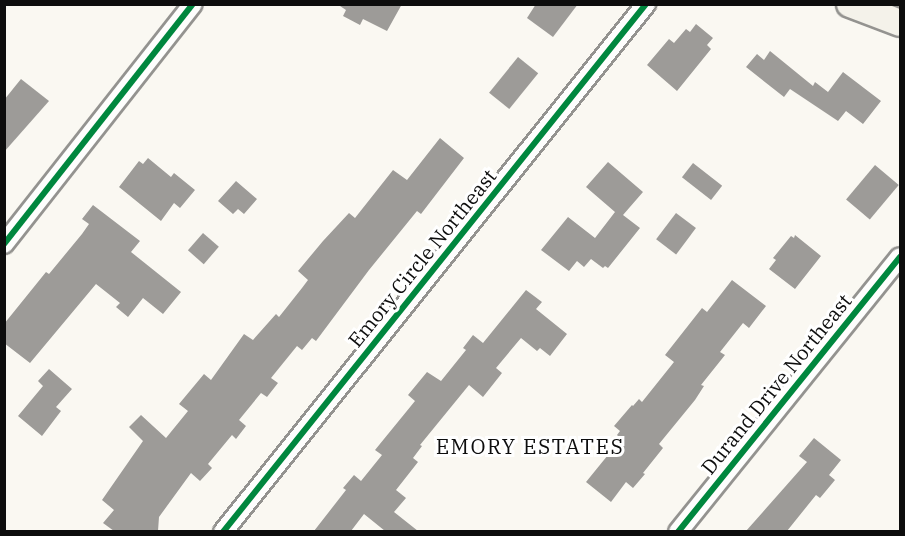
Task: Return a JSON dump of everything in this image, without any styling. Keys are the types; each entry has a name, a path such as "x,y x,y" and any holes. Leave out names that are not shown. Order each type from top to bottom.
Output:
{"main road":[{"path":"850,4 900,23"}],"street":[{"path":"4,244 192,4"},
{"name":"Emory Circle Northeast","path":"223,531 646,4"},
{"name":"Durand Drive Northeast","path":"678,531 900,257"}],"building":[{"path":"337,4 402,4 387,31 363,19 360,25 343,16 346,10"},
{"path":"536,4 578,4 553,37 527,18"},
{"path":"696,24 713,38 707,45 711,49 677,91 647,65 669,39 674,43 686,29 690,32"},
{"path":"770,51 813,86 815,82 828,92 843,72 881,101 863,124 846,111 838,121 790,89 784,97 746,67 757,54 764,60"},
{"path":"518,57 538,73 509,109 489,93"},
{"path":"21,79 49,101 4,152 4,100"},
{"path":"440,138 464,158 421,214 417,211 369,270 316,341 312,338 302,350 297,346 271,378 278,383 267,397 261,393 239,420 246,426 236,439 232,435 208,464 212,468 200,481 191,473 159,517 158,531 114,531 103,523 114,510 102,500 143,441 129,427 141,415 166,438 188,411 179,404 204,374 211,380 244,334 253,340 276,314 279,317 308,280 298,271 323,241 349,213 355,218 393,170 407,180"},
{"path":"148,158 171,177 174,173 195,190 180,208 174,203 161,221 119,187 139,161 143,164"},
{"path":"608,162 643,192 623,215 640,228 608,268 605,266 603,268 591,259 584,267 577,261 569,271 541,250 568,217 595,238 615,212 586,187"},
{"path":"693,163 722,186 711,200 682,177"},
{"path":"875,165 899,185 870,219 846,199"},
{"path":"236,181 257,199 244,214 238,209 233,214 218,201"},
{"path":"93,205 140,241 131,252 181,292 163,314 143,298 128,317 116,307 120,303 96,284 30,363 4,343 4,324 46,272 49,274 82,234 89,224 82,219"},
{"path":"676,213 696,228 676,254 656,239"},
{"path":"203,233 219,247 204,264 188,250"},
{"path":"795,235 821,256 795,289 769,269 776,260 773,258 791,236 794,238"},
{"path":"732,280 766,306 749,328 743,323 720,352 725,355 701,385 704,386 695,400 659,444 663,448 643,473 645,474 633,488 626,482 611,502 586,482 621,439 617,435 620,431 614,426 639,399 642,402 674,362 665,355 702,308 707,312"},
{"path":"526,290 542,302 536,309 567,334 550,356 540,348 537,351 521,338 496,368 502,373 483,397 469,385 420,445 422,446 413,458 418,462 396,490 406,498 394,512 418,531 385,531 364,514 351,531 314,531 346,490 343,488 354,475 361,481 382,455 375,450 415,401 408,395 427,372 441,381 466,350 463,348 473,335 483,343"},
{"path":"49,369 72,389 56,407 61,411 42,436 18,416 43,386 38,381"},
{"path":"814,438 841,460 829,475 835,480 820,498 816,495 787,531 746,531 807,462 799,456"}],"cycle path":[{"path":"4,244 193,4"},
{"path":"223,532 646,4"},
{"path":"678,532 900,257"}],"district":[{"name":"EMORY ESTATES","path":"530,446"}]}
